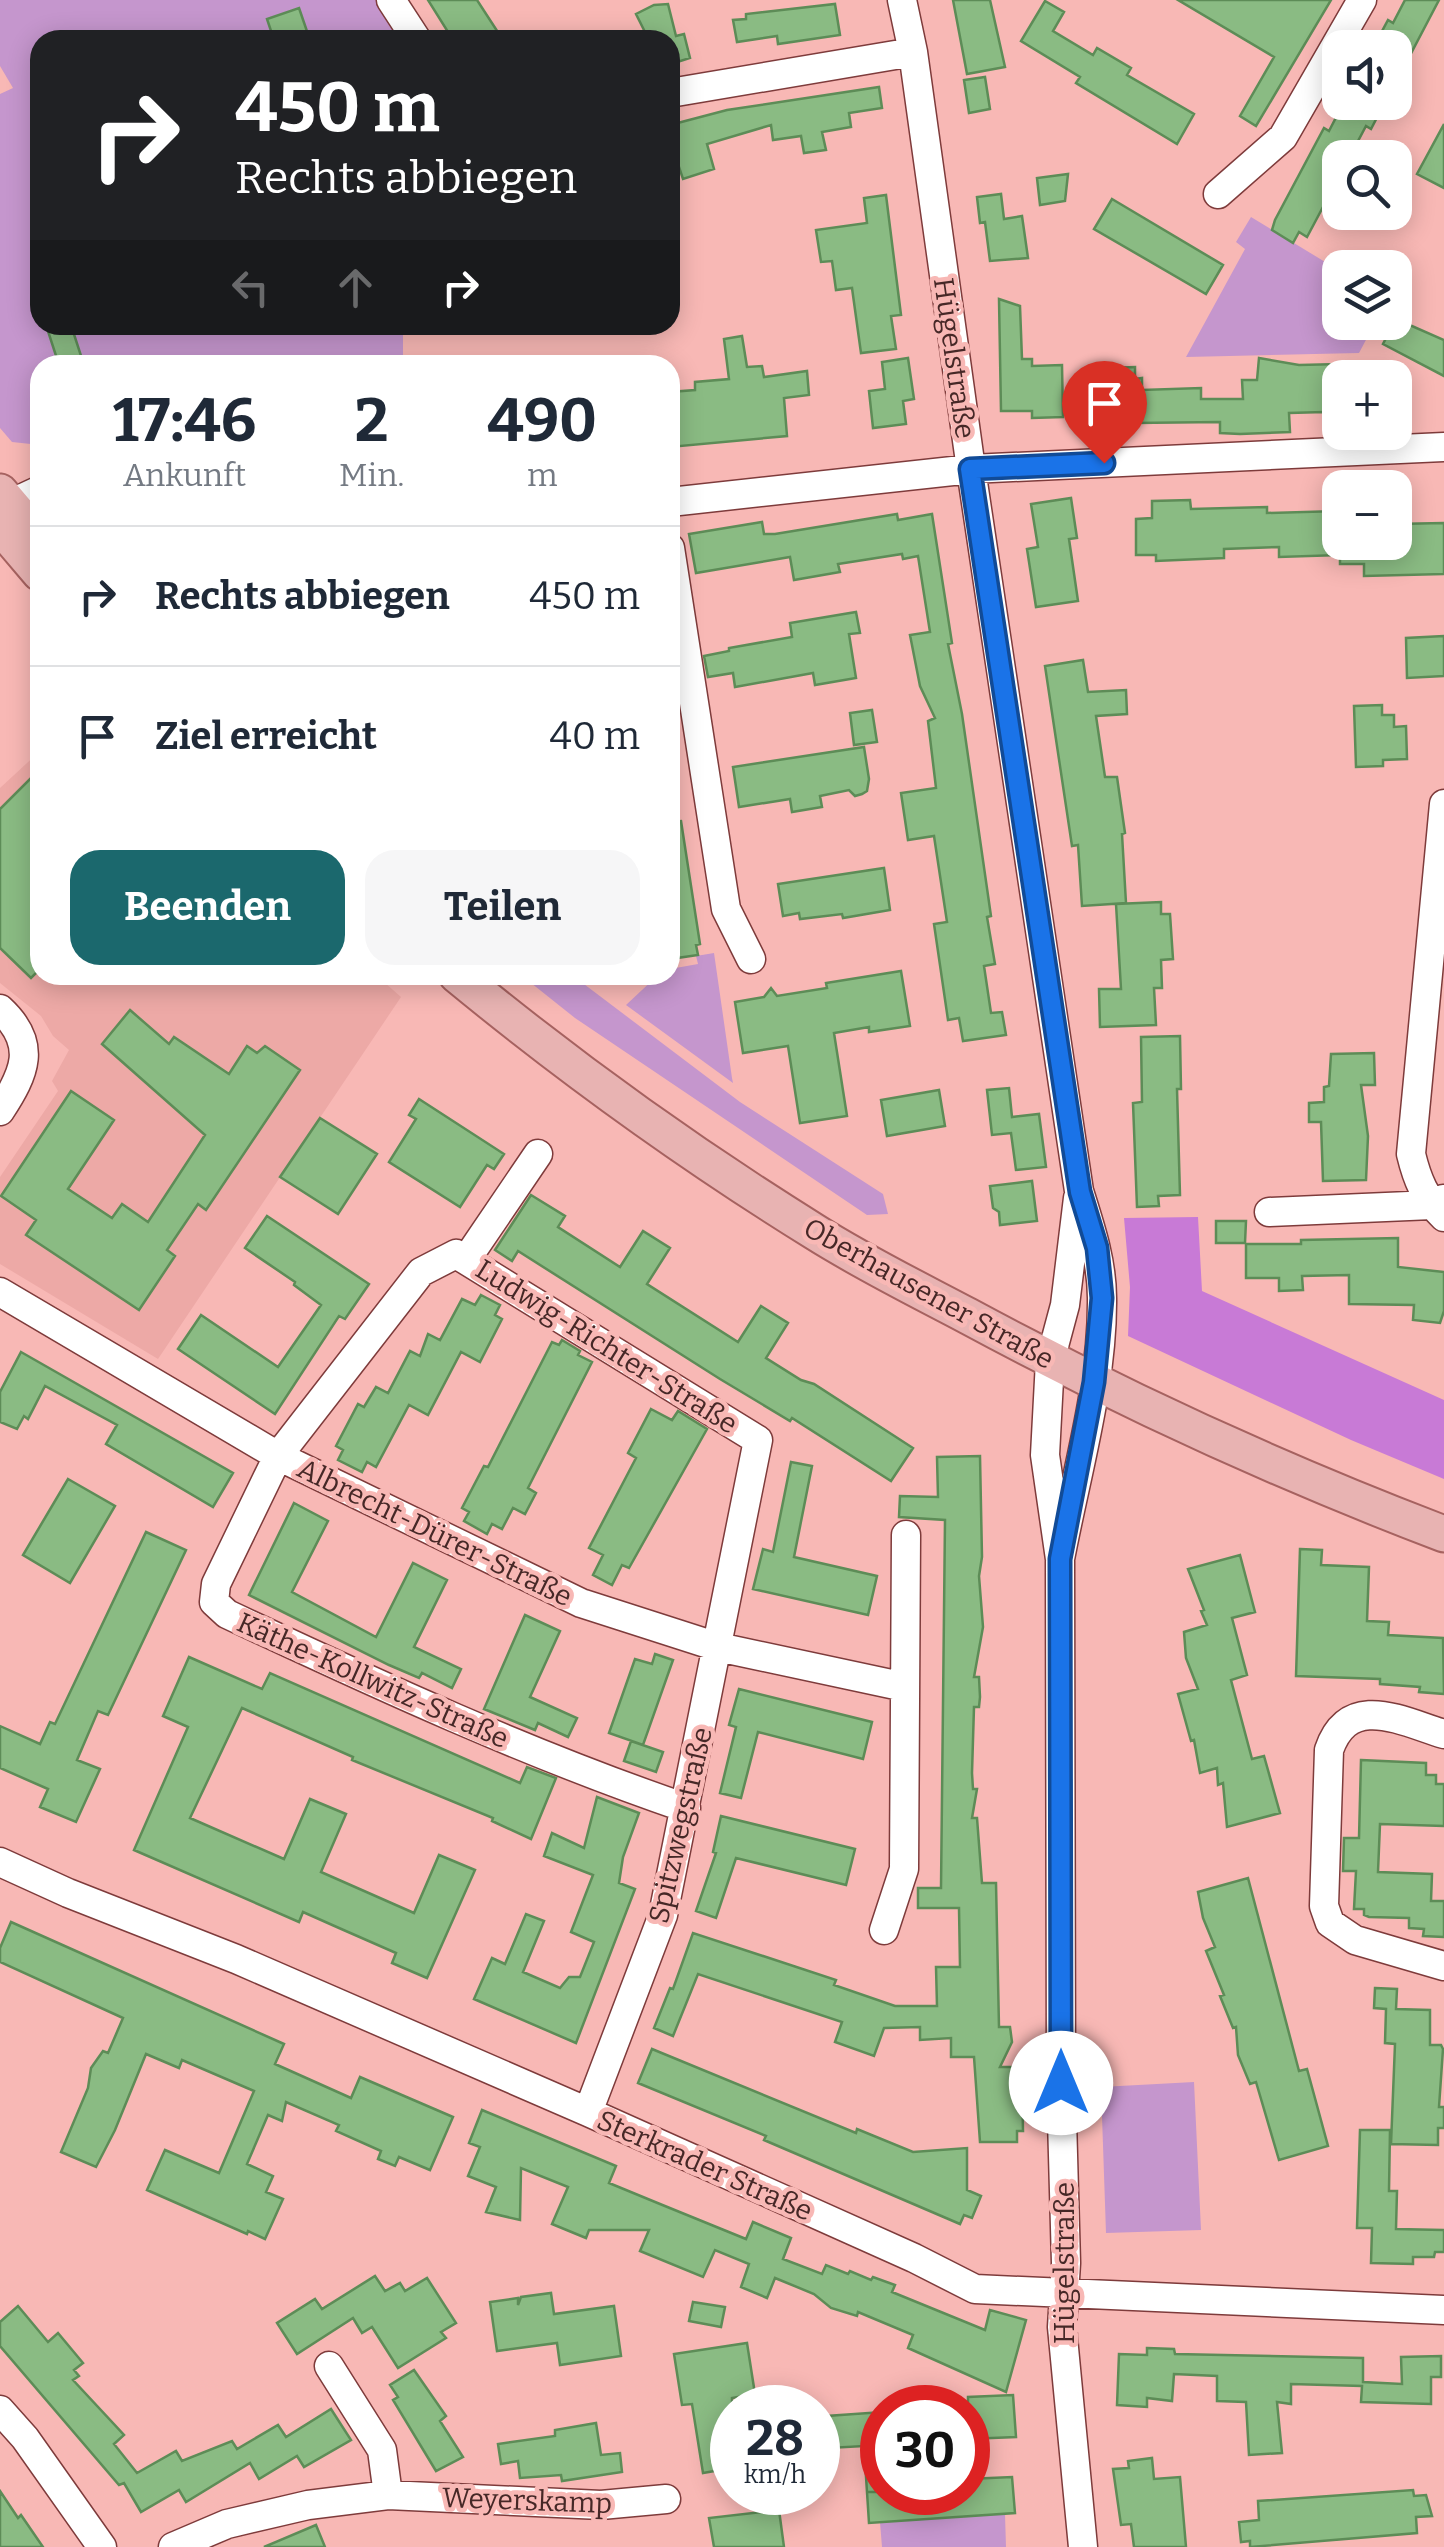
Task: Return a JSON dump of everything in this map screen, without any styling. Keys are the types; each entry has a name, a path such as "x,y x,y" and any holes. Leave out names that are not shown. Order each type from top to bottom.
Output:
{"main road":[{"path":"13,503 30,526"},
{"path":"13,503 30,548"},
{"name":"Oberhausener Straße","path":"470,985 524,1030 718,1169 817,1234 1094,1382 1321,1487 1444,1534"}],"street":[{"path":"391,0 410,30"},
{"name":"Hügelstraße","path":"902,0 913,52 970,469 1080,1192 1097,1248 1102,1298 1094,1382 1060,1559"},
{"path":"1218,194 1283,137 1362,0"},
{"path":"680,91 913,52"},
{"path":"680,501 970,469 1444,446"},
{"path":"680,612 726,909 751,959"},
{"path":"1440,1207 1417,1180 1411,1154 1434,1007 1444,804"},
{"path":"0,1009 16,1024 23,1042 23,1065 20,1080 0,1111"},
{"path":"466,1260 538,1154"},
{"name":"Hügelstraße","path":"1080,1192 1064,1305 1050,1360 1044,1455 1060,1559 1062,2326 1083,2547"},
{"path":"1269,1212 1440,1207"},
{"name":"Ludwig-Richter-Straße","path":"278,1456 421,1272 456,1254 758,1440 718,1647"},
{"name":"Albrecht-Dürer-Straße","path":"0,1292 278,1456 581,1604 718,1647 904,1686"},
{"name":"Käthe-Kollwitz-Straße","path":"278,1456 216,1584 214,1602 226,1614 574,1770 686,1808"},
{"path":"884,1930 904,1868 906,1535"},
{"name":"Spitzwegstraße","path":"588,2112 663,1916 718,1647"},
{"path":"1444,1734 1377,1713 1352,1718 1335,1732 1329,1750 1324,1906 1330,1923 1355,1940 1444,1966"},
{"name":"Sterkrader Straße","path":"0,1862 236,1959 588,2112 975,2289 1444,2310"},
{"path":"329,2366 382,2450 388,2496"},
{"path":"0,2410 25,2438 102,2547"},
{"name":"Weyerskamp","path":"173,2547 227,2524 308,2505 388,2496 601,2505 666,2500"}],"shaded area":[{"path":"0,0 379,0 398,30 30,30 30,335 403,335 403,355 30,355 30,444 12,442 0,428 0,94 13,88 0,66"},
{"path":"1251,217 1322,260 1322,340 1366,340 1359,353 1186,357 1245,249 1236,242"},
{"path":"30,760 30,985 387,985 401,997 158,1359 0,1264 0,1177 58,1091 52,1081 69,1050 53,1036 41,1016 0,983 0,788"},
{"path":"714,953 733,1083 626,1005 647,985 680,985 680,967 698,964 696,956"},
{"path":"534,985 585,985 740,1102 883,1194 888,1214 867,1215 575,1018"},
{"path":"1198,1217 1202,1291 1444,1400 1444,1479 1128,1336 1130,1287 1124,1218"},
{"path":"1194,2082 1201,2230 1106,2233 1101,2087"},
{"path":"1005,2514 1006,2547 882,2547 880,2522"}],"building":[{"path":"428,0 477,0 496,30 447,30"},
{"path":"953,0 990,0 1005,67 967,74"},
{"path":"1178,0 1331,0 1256,126 1240,116 1274,57"},
{"path":"1405,0 1439,0 1412,52 1412,30 1383,30 1388,20 1393,23"},
{"path":"1045,1 1064,12 1053,31 1093,55 1097,48 1131,68 1127,75 1194,114 1177,144 1076,83 1080,77 1021,41"},
{"path":"668,4 674,30 644,30 636,14 654,5"},
{"path":"835,4 840,35 778,44 777,36 737,42 733,20 746,19 746,14"},
{"path":"299,8 307,30 271,30 267,19"},
{"path":"684,34 690,58 680,61 680,35"},
{"path":"985,77 990,109 969,113 964,80"},
{"path":"879,87 882,108 849,113 851,127 822,132 826,150 804,153 801,136 773,140 771,125 707,144 714,169 683,179 680,122 727,110"},
{"path":"1335,120 1376,120 1371,129 1366,126 1359,140 1322,140 1322,209 1307,237 1299,232 1293,243 1272,230 1275,220 1324,128 1329,131"},
{"path":"1444,124 1444,188 1417,174"},
{"path":"1068,174 1065,201 1040,205 1037,178"},
{"path":"1001,194 1004,219 1022,216 1028,258 990,261 977,197"},
{"path":"886,195 901,315 891,316 896,349 861,353 852,288 836,290 832,261 821,262 816,230 867,223 864,198"},
{"path":"1112,199 1223,265 1206,294 1094,229"},
{"path":"999,299 1020,306 1022,359 1032,359 1032,366 1062,365 1063,417 1032,418 1032,411 1001,411"},
{"path":"1412,326 1444,340 1444,376 1383,344 1385,340 1412,340"},
{"path":"49,335 74,335 81,355 56,355"},
{"path":"742,336 747,367 762,366 764,377 807,371 809,395 784,398 787,436 680,446 680,391 695,390 695,382 729,379 724,339"},
{"path":"908,358 914,399 903,401 906,424 873,428 869,391 885,389 882,362"},
{"path":"1259,358 1322,364 1322,412 1289,413 1290,432 1240,434 1220,433 1220,422 1134,423 1134,407 1110,408 1109,368 1135,367 1135,379 1142,378 1142,390 1201,388 1201,399 1243,399 1242,380 1257,380"},
{"path":"1071,498 1077,538 1069,539 1078,601 1036,607 1027,549 1038,547 1031,504"},
{"path":"1190,500 1191,509 1267,507 1267,513 1322,511 1322,556 1279,557 1279,547 1224,549 1224,558 1156,561 1156,555 1136,555 1136,519 1152,518 1152,501"},
{"path":"897,514 898,520 932,514 952,643 948,644 991,916 987,917 995,964 984,966 991,1013 1002,1012 1006,1035 963,1041 959,1018 948,1020 934,924 947,922 934,836 908,840 901,793 936,788 928,721 935,718 920,686 910,635 930,632 918,556 903,559 902,554 838,564 840,572 794,580 790,557 696,573 689,534 762,522 764,534 775,534"},
{"path":"1444,523 1444,574 1364,576 1364,564 1340,564 1340,560 1412,560 1412,524"},
{"path":"856,612 860,633 849,634 856,678 815,685 813,673 735,687 733,673 708,677 704,656 792,637 790,623"},
{"path":"1444,636 1444,676 1407,678 1406,638"},
{"path":"1083,660 1088,692 1126,690 1127,714 1096,716 1105,777 1117,777 1125,833 1122,834 1126,903 1082,906 1078,845 1072,846 1045,666"},
{"path":"1382,705 1382,715 1394,715 1394,727 1406,726 1407,759 1383,760 1383,766 1356,767 1354,706"},
{"path":"872,710 877,742 854,745 850,713"},
{"path":"864,747 869,779 867,791 862,794 855,796 849,790 820,796 822,807 792,812 790,799 739,807 733,767"},
{"path":"30,779 30,977 0,948 0,809"},
{"path":"680,821 700,944 696,945 698,955 680,958"},
{"path":"884,868 890,910 843,918 842,914 800,919 799,913 783,916 778,884"},
{"path":"1161,902 1161,914 1170,914 1173,959 1161,960 1162,988 1154,988 1156,1025 1100,1027 1099,989 1121,989 1116,904"},
{"path":"901,971 910,1026 834,1033 847,1116 800,1123 788,1046 743,1053 735,1002 764,997 771,988 777,996 827,988 826,983"},
{"path":"130,1010 169,1044 174,1037 229,1074 247,1046 257,1053 265,1046 300,1070 206,1210 198,1204 167,1250 175,1256 139,1310 26,1235 36,1220 1,1196 71,1091 114,1120 68,1189 112,1218 122,1204 148,1222 205,1135 102,1044"},
{"path":"1180,1036 1180,1195 1158,1196 1159,1206 1137,1207 1133,1103 1142,1102 1141,1037"},
{"path":"1374,1053 1375,1085 1361,1085 1368,1136 1366,1180 1323,1181 1321,1122 1309,1122 1309,1103 1324,1102 1331,1054"},
{"path":"1009,1088 1012,1117 1039,1114 1046,1167 1016,1170 1011,1133 992,1135 987,1090"},
{"path":"939,1090 945,1126 887,1136 881,1100"},
{"path":"419,1099 504,1154 494,1169 487,1165 460,1207 389,1162 416,1119 409,1115"},
{"path":"320,1118 377,1154 338,1214 280,1177"},
{"path":"1032,1181 1037,1221 1000,1225 990,1186"},
{"path":"531,1195 565,1216 558,1227 620,1267 643,1231 670,1248 647,1284 738,1342 761,1306 788,1323 766,1358 913,1448 891,1481 518,1251 512,1261 495,1250"},
{"path":"267,1216 369,1284 345,1319 339,1316 275,1414 178,1349 201,1315 278,1367 321,1305 245,1248"},
{"path":"1216,1221 1246,1221 1245,1243 1216,1243"},
{"path":"1398,1238 1398,1267 1444,1272 1444,1311 1440,1323 1413,1320 1414,1305 1349,1304 1349,1275 1302,1276 1303,1290 1279,1291 1279,1278 1246,1278 1246,1244"},
{"path":"481,1295 500,1305 495,1315 502,1319 480,1362 461,1352 428,1415 409,1405 376,1467 367,1462 362,1472 338,1460 343,1450 336,1446 358,1404 364,1407 376,1387 388,1393 410,1351 420,1356 428,1334 440,1340 462,1299 475,1305"},
{"path":"562,1340 592,1362 528,1488 536,1493 525,1514 513,1508 502,1529 492,1524 487,1534 464,1521 469,1512 462,1508 484,1466 488,1467 552,1342 559,1345"},
{"path":"21,1352 233,1473 213,1507 106,1444 117,1425 45,1386 28,1419 24,1416 17,1429 0,1422 0,1392"},
{"path":"651,1409 672,1420 678,1411 707,1429 629,1568 622,1565 612,1585 593,1575 603,1555 589,1548 636,1458 628,1453"},
{"path":"980,1456 979,1576 983,1627 974,1677 979,1677 980,1697 979,1707 974,1707 972,1773 973,1789 977,1789 972,1818 977,1818 982,1883 996,1883 999,2027 1010,2027 1012,2042 1000,2067 1016,2067 1016,2078 1022,2078 1023,2131 1017,2131 1017,2142 980,2142 974,2057 951,2057 951,2038 920,2040 920,2027 884,2028 874,2056 835,2042 842,2022 698,1974 673,2036 654,2028 693,1933 836,1980 834,1985 895,2006 937,2006 936,1967 960,1967 959,1908 918,1908 918,1888 941,1888 945,1520 899,1517 900,1496 938,1497 937,1457"},
{"path":"791,1462 812,1466 794,1557 877,1576 868,1615 753,1589 763,1549 773,1552"},
{"path":"68,1479 115,1506 70,1583 23,1555"},
{"path":"294,1503 328,1521 292,1592 376,1637 413,1563 447,1580 414,1647 461,1669 452,1688 422,1673 419,1678 389,1665 249,1595"},
{"path":"146,1532 186,1550 108,1715 98,1711 77,1760 100,1769 76,1822 40,1807 48,1789 0,1768 0,1726 40,1744 50,1722 55,1724"},
{"path":"1300,1549 1322,1550 1321,1565 1369,1567 1367,1621 1389,1622 1388,1635 1443,1638 1444,1694 1419,1692 1420,1687 1380,1684 1380,1679 1296,1676"},
{"path":"1240,1555 1255,1612 1232,1618 1247,1675 1231,1680 1252,1759 1264,1756 1280,1813 1227,1827 1223,1783 1218,1785 1217,1768 1200,1773 1194,1740 1191,1741 1178,1694 1198,1689 1186,1658 1184,1632 1207,1625 1188,1569"},
{"path":"525,1615 560,1631 530,1697 577,1718 568,1737 538,1723 535,1730 484,1709"},
{"path":"655,1654 673,1660 643,1745 609,1733 635,1659 652,1664"},
{"path":"189,1657 262,1689 270,1673 520,1783 527,1767 556,1778 531,1839 492,1821 493,1818 352,1760 353,1757 242,1708 190,1818 284,1859 310,1799 346,1814 321,1872 414,1913 439,1855 475,1870 427,1978 392,1963 396,1953 303,1912 299,1922 134,1850 188,1727 163,1716"},
{"path":"739,1689 872,1722 863,1759 758,1732 741,1798 720,1793 736,1727 729,1725"},
{"path":"631,1741 663,1752 656,1772 624,1761"},
{"path":"1361,1760 1426,1763 1426,1775 1436,1775 1436,1784 1444,1784 1444,1826 1380,1824 1378,1872 1432,1874 1431,1901 1444,1901 1444,1937 1423,1936 1424,1929 1409,1928 1409,1918 1369,1917 1364,1915 1364,1909 1354,1909 1356,1871 1343,1871 1344,1838 1359,1838"},
{"path":"597,1797 639,1813 623,1857 619,1883 635,1889 576,2043 474,1999 492,1958 505,1964 526,1914 544,1921 523,1972 560,1988 569,1977 580,1977 594,1942 571,1932 593,1875 544,1856 552,1833 584,1848"},
{"path":"721,1816 855,1849 846,1885 736,1858 716,1918 696,1911 716,1853 713,1852"},
{"path":"1248,1878 1299,2071 1307,2069 1328,2146 1279,2160 1256,2082 1250,2084 1238,2055 1236,2027 1233,2028 1220,1996 1224,1995 1206,1951 1215,1947 1198,1892"},
{"path":"11,1922 284,2044 275,2064 351,2098 360,2077 453,2117 430,2170 399,2157 395,2166 378,2159 381,2151 336,2131 339,2125 286,2102 282,2121 268,2115 247,2164 273,2176 266,2192 283,2199 265,2239 248,2231 247,2234 147,2190 165,2150 219,2173 254,2091 182,2060 179,2068 146,2054 96,2167 61,2152 88,2088 91,2068 103,2051 108,2053 123,2018 0,1962 0,1948"},
{"path":"1375,1988 1397,1989 1396,2009 1430,2010 1430,2045 1441,2045 1443,2049 1439,2107 1444,2107 1444,2128 1438,2128 1438,2145 1391,2144 1395,2044 1385,2043 1386,2009 1374,2008"},
{"path":"652,2049 856,2133 857,2129 913,2152 967,2148 967,2190 981,2196 972,2218 964,2215 960,2224 638,2083"},
{"path":"482,2110 616,2166 609,2183 746,2239 753,2222 791,2238 783,2259 822,2274 826,2265 871,2280 873,2277 895,2285 892,2292 985,2330 990,2310 1026,2320 1006,2392 908,2348 913,2335 858,2312 857,2316 831,2308 814,2294 775,2278 767,2298 741,2287 749,2264 715,2250 703,2277 640,2251 649,2230 589,2230 586,2238 552,2224 568,2187 521,2168 520,2220 486,2212 496,2187 468,2176 480,2147 469,2143"},
{"path":"1360,2130 1390,2130 1389,2191 1397,2191 1396,2229 1444,2230 1444,2252 1435,2252 1434,2257 1413,2257 1413,2264 1371,2263 1372,2228 1357,2228"},
{"path":"375,2276 385,2291 400,2283 405,2291 427,2278 456,2323 441,2332 446,2338 398,2368 372,2327 362,2333 353,2318 297,2354 277,2323 315,2299 322,2309"},
{"path":"551,2293 554,2314 614,2306 621,2356 560,2365 557,2343 497,2351 490,2302 518,2298 518,2305 521,2297"},
{"path":"693,2302 725,2307 721,2327 689,2321"},
{"path":"18,2306 48,2342 58,2333 83,2363 74,2370 79,2376 73,2380 124,2435 114,2444 137,2473 176,2451 182,2461 232,2441 237,2449 278,2425 286,2437 331,2409 351,2440 304,2467 297,2456 259,2479 250,2463 186,2502 179,2490 141,2512 124,2483 119,2485 0,2346 0,2322"},
{"path":"747,2343 754,2385 710,2385 710,2472 703,2473 692,2404 682,2405 674,2354"},
{"path":"1147,2348 1174,2349 1175,2354 1363,2358 1363,2382 1402,2384 1401,2357 1441,2356 1441,2377 1431,2377 1431,2404 1361,2402 1362,2386 1291,2384 1291,2404 1277,2402 1282,2453 1249,2455 1246,2402 1217,2401 1217,2376 1174,2374 1172,2401 1147,2398 1147,2407 1117,2405 1119,2354 1147,2355"},
{"path":"414,2370 446,2416 440,2421 463,2457 436,2471 393,2400 398,2397 390,2385"},
{"path":"1013,2395 1016,2437 990,2438 990,2396"},
{"path":"860,2414 860,2446 840,2447 840,2415"},
{"path":"596,2423 601,2455 620,2453 622,2472 562,2481 561,2475 520,2478 518,2461 501,2464 498,2444 555,2436 555,2430"},
{"path":"1152,2458 1154,2479 1180,2477 1186,2547 1134,2547 1131,2524 1121,2525 1113,2469 1129,2468 1128,2461"},
{"path":"1012,2477 1015,2513 990,2515 990,2478"},
{"path":"1413,2490 1414,2496 1426,2495 1432,2516 1416,2517 1417,2533 1250,2547 1250,2541 1241,2542 1239,2522 1259,2520 1258,2501"},
{"path":"0,2491 18,2518 21,2515 43,2547 0,2547"},
{"path":"780,2515 784,2547 714,2547 709,2518"},
{"path":"868,2515 986,2515 869,2523"},
{"path":"316,2525 325,2547 264,2547"}],"route":[{"path":"1061,2083 1060,1559 1094,1382 1102,1298 1097,1248 1080,1192 970,469 1104,463"}]}
